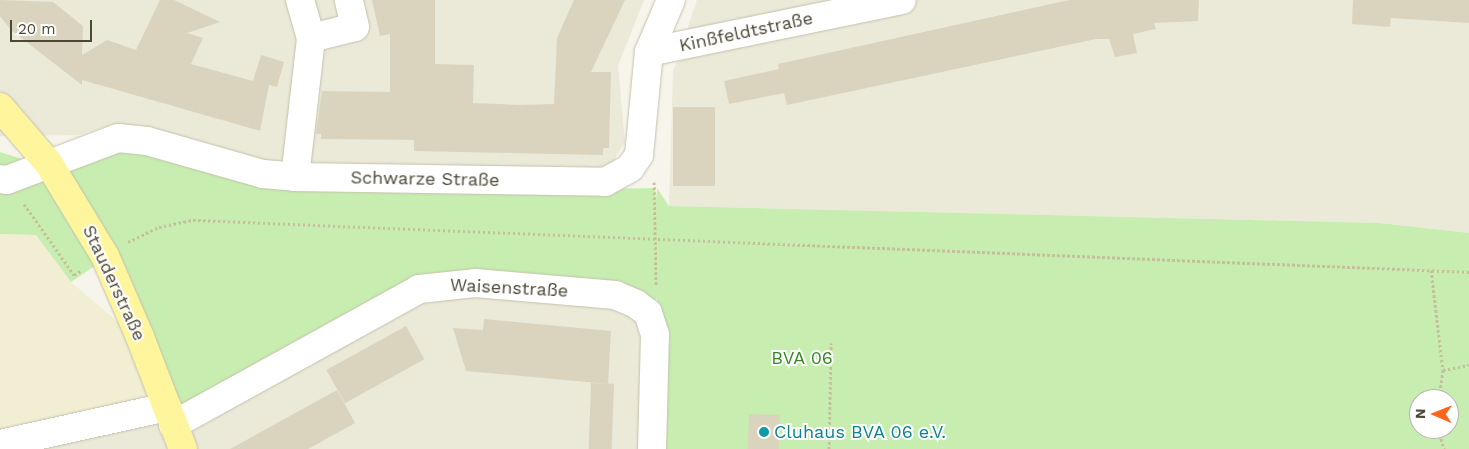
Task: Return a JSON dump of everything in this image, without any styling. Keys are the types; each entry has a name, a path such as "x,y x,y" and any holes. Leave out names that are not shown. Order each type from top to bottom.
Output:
{"main road":[{"name":"Stauderstraße","path":"0,107 49,164 104,256 174,427"}],"street":[{"path":"295,177 311,38 300,0"},
{"path":"311,38 355,27 349,0"},
{"path":"639,155 649,52 671,0"},
{"name":"Kinßfeldtstraße","path":"649,52 902,0"},
{"name":"Schwarze Straße","path":"49,164 106,141 132,139 263,174 295,177 605,182 630,168 639,155"},
{"path":"4,179 49,164"},
{"name":"Waisenstraße","path":"174,427 419,289 476,283 616,295 636,304 648,313"},
{"path":"648,313 655,335 652,449"},
{"path":"0,444 174,427"}],"path":[{"path":"639,155 656,188 656,302 648,313"},
{"path":"4,179 74,275 104,256 159,227 193,220 1469,272"},
{"path":"1431,270 1443,370 1440,389"},
{"path":"830,449 831,343"},
{"path":"1443,370 1469,365"}],"shaded area":[{"path":"0,0 644,0 618,66 625,142 611,165 594,169 283,162 260,159 139,125 110,125 79,135 0,136"},
{"path":"697,0 1469,0 1469,233 1380,223 669,206 673,72"},
{"path":"0,234 36,235 71,282 138,339 164,405 0,441"},
{"path":"431,291 655,306 650,449 0,449"}],"green space":[{"name":"BVA 06","path":"107,143 261,177 591,189 655,188 656,202 657,188 669,206 1380,223 1469,233 1469,449 653,449 657,298 653,302 429,288 174,423 52,167"},
{"path":"0,152 48,167 104,260 71,282 36,235 0,234"}],"building":[{"path":"0,0 53,2 83,26 82,55 107,40 136,50 160,0 174,0 220,22 187,33 203,38 191,64 253,81 261,55 284,62 277,87 269,85 260,131 82,80 82,85 11,30 0,16"},
{"path":"372,0 435,0 435,64 474,65 473,103 520,105 554,104 557,38 574,0 625,0 591,72 611,72 609,148 603,148 603,155 414,151 414,140 321,139 321,134 316,134 322,91 390,92 390,34 380,36"},
{"path":"1069,0 1199,0 1198,21 1154,23 1156,29 1133,34 1137,53 1115,57 1109,39 1096,39 787,105 784,93 729,104 724,81 779,69 778,64"},
{"path":"1353,0 1469,0 1469,23 1391,18 1390,27 1352,24"},
{"path":"673,107 715,107 715,186 673,186"},
{"path":"484,319 611,331 608,384 466,371 453,328 483,330"},
{"path":"406,326 424,359 345,403 326,370"},
{"path":"591,383 614,384 612,449 589,449"},
{"path":"337,390 355,423 308,449 230,449"},
{"name":"Cluhaus BVA 06 e.V.","path":"749,414 780,415 779,449 748,449"}],"place":[{"name":"Cluhaus BVA 06 e.V.","path":"764,432"}]}
